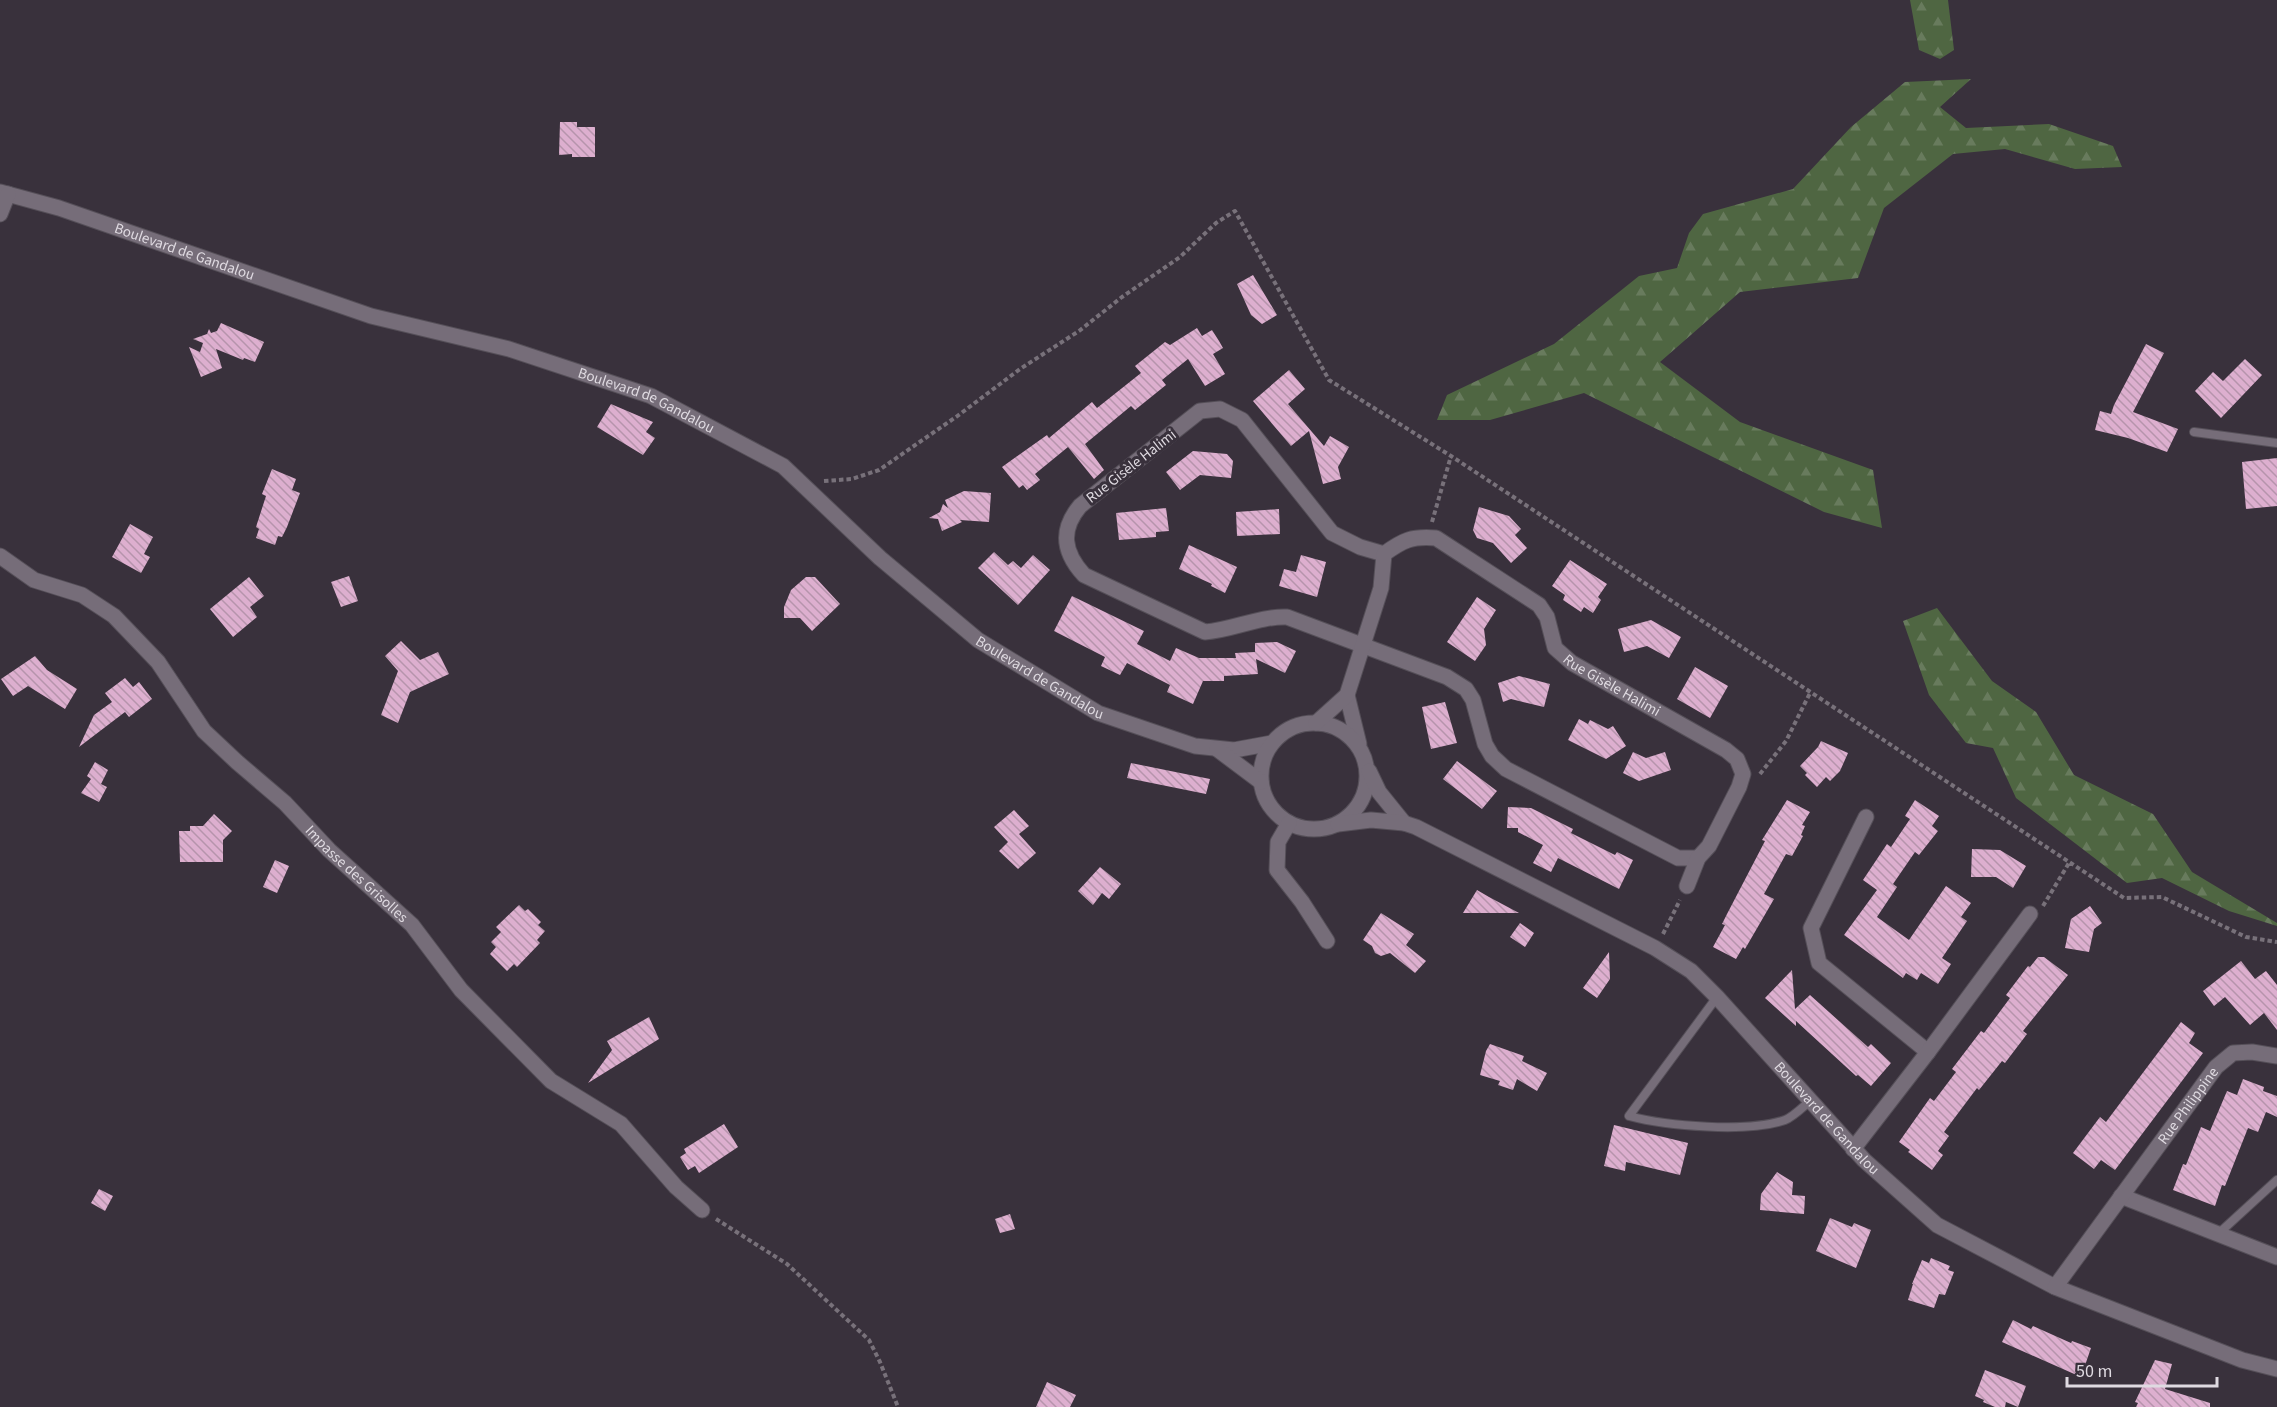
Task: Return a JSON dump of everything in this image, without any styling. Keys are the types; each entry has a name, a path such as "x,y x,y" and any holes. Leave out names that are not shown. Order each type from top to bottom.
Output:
{"street":[{"path":"0,214 4,193"},
{"name":"Boulevard de Gandalou","path":"4,193 59,208 371,316 508,349 651,396 783,466 880,558 978,640 1098,714 1195,746 1234,750 1272,743"},
{"name":"Rue Gisèle Halimi","path":"1384,554 1360,547 1332,533 1242,420 1220,409 1200,411 1080,506 1071,517 1066,535 1067,547 1073,563 1084,575 1205,632 1224,631 1275,616 1287,617 1447,677 1466,689 1473,700 1485,744 1492,756 1506,770 1678,858 1698,858"},
{"path":"1316,723 1347,694 1381,588 1384,554 1403,540 1423,537"},
{"name":"Rue Gisèle Halimi","path":"1423,537 1436,538 1539,605 1547,617 1555,648 1572,663 1726,750 1737,759 1743,774"},
{"name":"Impasse des Grisolles","path":"0,556 34,580 82,595 114,616 158,662 204,731 285,803 329,850 412,925 461,990 534,1065 550,1081 621,1124 676,1187 702,1210"},
{"path":"1347,694 1360,748 1368,769 1367,785 1362,801 1352,815 1338,824 1322,829 1305,829 1289,823 1275,813 1265,799 1261,782 1263,762 1272,743 1284,732 1299,725 1316,723 1333,726 1348,735 1360,748"},
{"name":"Boulevard de Gandalou","path":"1217,749 1261,782"},
{"name":"Boulevard de Gandalou","path":"1368,769 1379,792 1404,823"},
{"path":"1687,886 1698,858 1709,846 1739,787 1743,774"},
{"path":"1866,817 1811,928 1819,963 1928,1052"},
{"name":"Boulevard de Gandalou","path":"1338,824 1371,820 1404,823 1655,948 1691,971 1853,1149 1937,1225 2055,1287 2241,1360 2277,1369"},
{"path":"1289,823 1278,842 1277,870 1302,902 1327,941"},
{"path":"1853,1149 2030,914"},
{"name":"Rue Philippine","path":"2055,1287 2216,1067 2233,1053 2252,1052 2277,1056"},
{"path":"2121,1196 2277,1257"}],"lane":[{"path":"2194,432 2277,443"},
{"path":"1717,997 1629,1116 1653,1123 1747,1127 1786,1120 1810,1101"},
{"path":"2218,1234 2277,1180"}],"path":[{"path":"806,488 829,480 852,479 879,470 1020,369 1079,331 1122,297 1180,257 1216,223 1235,211 1329,380 1451,456 2124,898 2162,897 2246,937 2277,942"},
{"path":"1423,537 1430,527 1451,456"},
{"path":"1743,774 1758,776 1786,741 1809,693"},
{"path":"2030,914 2041,909 2069,863"},
{"path":"1655,948 1687,886"},
{"path":"702,1210 787,1264 869,1340 898,1407"}],"green space":[{"path":"1910,0 1948,0 1954,50 1940,59 1919,50"},
{"path":"1971,79 1940,107 1966,128 2049,124 2113,146 2122,167 2075,169 2005,149 1953,154 1884,208 1858,278 1740,292 1660,362 1740,422 1873,470 1882,528 1824,512 1584,393 1490,420 1437,420 1447,395 1554,344 1639,276 1677,268 1689,233 1703,214 1793,189 1851,127 1905,82"},
{"path":"1937,608 1992,681 2036,712 2074,775 2153,814 2192,872 2277,923 2277,926 2229,911 2162,878 2127,883 2016,798 1993,748 1966,743 1929,695 1903,621"}],"building":[{"path":"560,122 577,122 577,127 595,127 595,157 559,155"},
{"path":"1253,275 1277,315 1262,324 1251,315 1237,284"},
{"path":"221,323 264,342 255,362 244,358 243,360 216,349 222,368 201,377 189,347 200,352 203,343 193,339 207,334 209,329 211,333 217,331"},
{"path":"1197,328 1202,336 1212,330 1219,341 1223,348 1213,354 1225,374 1205,386 1188,359 1162,380 1166,385 1135,410 1131,406 1085,444 1104,470 1094,479 1068,447 1035,474 1040,480 1027,490 1023,485 1019,488 1002,467 1047,435 1049,438 1092,402 1097,408 1141,373 1135,366 1165,342 1170,345"},
{"path":"2146,344 2164,353 2133,412 2178,429 2167,452 2128,438 2095,430 2100,411 2111,414"},
{"path":"2245,359 2262,375 2221,418 2195,391 2213,372 2223,381"},
{"path":"1289,370 1305,389 1288,404 1324,446 1330,436 1349,447 1338,467 1341,479 1323,484 1309,431 1291,446 1253,401"},
{"path":"611,404 653,422 646,432 655,438 643,455 597,427"},
{"path":"1193,451 1227,454 1233,461 1231,478 1200,475 1180,490 1166,472"},
{"path":"2277,458 2277,506 2246,509 2242,462"},
{"path":"272,469 296,479 292,490 300,493 287,527 282,537 278,536 275,545 256,538 259,529 256,527 266,496 262,494"},
{"path":"964,491 991,493 989,522 960,520 962,522 942,531 938,519 929,518 940,512 943,504 948,508 945,500"},
{"path":"1479,507 1509,516 1521,529 1515,535 1527,548 1511,563 1493,543 1477,538 1473,530"},
{"path":"1166,508 1169,531 1156,532 1156,537 1119,540 1116,513"},
{"path":"1279,509 1280,534 1237,536 1236,512"},
{"path":"130,524 153,537 144,554 150,557 141,573 112,557"},
{"path":"1189,545 1237,567 1225,593 1211,586 1212,584 1179,569"},
{"path":"994,552 1008,565 1013,561 1021,568 1033,555 1050,570 1018,605 978,568"},
{"path":"1301,555 1326,562 1317,597 1279,586 1284,569 1296,572"},
{"path":"1570,560 1607,584 1598,597 1601,600 1593,613 1584,607 1581,612 1563,600 1565,595 1552,586"},
{"path":"349,576 358,601 341,607 331,582"},
{"path":"249,577 264,596 250,607 257,617 233,637 210,609"},
{"path":"806,577 815,577 840,604 812,631 800,618 784,618 784,607 791,590"},
{"path":"1072,596 1144,631 1137,644 1170,661 1176,648 1199,658 1236,658 1235,653 1255,652 1255,643 1277,642 1296,651 1285,673 1256,659 1258,674 1224,676 1224,681 1203,681 1193,704 1167,692 1170,685 1127,663 1120,675 1101,666 1105,657 1054,631"},
{"path":"1477,597 1496,610 1484,629 1486,645 1475,661 1447,642"},
{"path":"1651,620 1681,637 1669,658 1647,646 1624,652 1618,629"},
{"path":"401,641 420,660 438,652 449,674 410,692 398,723 381,715 398,671 385,656"},
{"path":"35,656 47,670 77,689 65,709 28,686 13,696 1,679"},
{"path":"1695,667 1728,686 1710,718 1677,699"},
{"path":"1519,676 1550,684 1544,707 1511,699 1503,702 1498,683"},
{"path":"125,678 133,687 139,682 152,699 129,717 125,712 79,747 94,715 112,702 105,693"},
{"path":"1445,702 1457,743 1431,749 1422,707"},
{"path":"1579,719 1588,724 1590,720 1608,729 1613,726 1626,746 1606,759 1568,740"},
{"path":"1821,741 1848,753 1840,771 1830,781 1826,777 1817,787 1800,766"},
{"path":"1633,752 1646,758 1665,752 1671,770 1639,781 1623,773"},
{"path":"1457,761 1497,791 1482,809 1443,779"},
{"path":"95,762 108,770 101,784 107,787 99,802 81,793 91,779 87,776"},
{"path":"1131,763 1210,779 1206,794 1127,778"},
{"path":"1787,800 1810,812 1802,825 1805,826 1801,835 1803,836 1792,856 1786,854 1764,894 1774,899 1745,949 1743,947 1736,959 1713,947 1725,925 1722,924 1765,841 1762,840"},
{"path":"1915,800 1939,816 1932,826 1938,831 1919,855 1915,852 1893,884 1897,887 1877,917 1909,940 1946,886 1971,903 1961,917 1967,921 1942,958 1951,964 1938,984 1921,973 1917,980 1906,973 1903,978 1844,935 1877,890 1863,880 1887,844 1891,847 1910,819 1905,816"},
{"path":"1508,807 1531,808 1573,829 1571,833 1615,855 1617,852 1633,860 1619,889 1558,858 1551,872 1533,863 1543,845 1518,832 1518,828 1507,828"},
{"path":"1014,810 1029,826 1019,834 1036,853 1018,869 999,851 1008,842 994,827"},
{"path":"214,814 232,831 223,840 223,862 180,862 179,831 190,831 190,826 203,826"},
{"path":"1972,849 2000,850 2026,866 2013,888 1996,877 1971,877"},
{"path":"275,860 289,866 277,893 263,887"},
{"path":"1100,867 1121,884 1109,899 1102,893 1093,905 1078,891"},
{"path":"1477,890 1489,897 1519,913 1463,913"},
{"path":"519,905 525,911 528,909 541,922 538,925 545,931 537,940 540,943 517,967 514,964 507,971 490,954 496,947 491,942 501,932 496,927"},
{"path":"2090,906 2102,923 2094,929 2089,952 2065,948 2071,919"},
{"path":"1381,913 1414,934 1406,945 1426,961 1415,973 1390,953 1381,956 1375,953 1372,946 1363,940"},
{"path":"1520,923 1534,933 1525,947 1510,937"},
{"path":"1609,952 1610,979 1597,998 1583,988"},
{"path":"2038,957 2044,957 2068,975 2023,1031 2027,1034 2005,1063 2002,1061 1979,1090 1977,1088 1944,1132 1949,1136 1938,1151 1943,1155 1932,1170 1908,1152 1910,1150 1899,1142 1930,1098 1934,1101 1956,1072 1952,1069 1981,1031 1984,1033 2010,998 2006,995 2028,966 2030,967"},
{"path":"2241,961 2255,979 2266,971 2277,985 2277,1030 2264,1013 2250,1025 2225,997 2214,1006 2203,991"},
{"path":"1792,970 1795,1009 1810,995 1868,1047 1871,1044 1891,1063 1871,1086 1858,1075 1856,1076 1796,1021 1796,1026 1765,998"},
{"path":"649,1017 659,1039 588,1083 612,1050 607,1041"},
{"path":"2181,1022 2195,1033 2189,1043 2203,1053 2115,1170 2101,1160 2094,1169 2073,1153 2100,1117 2106,1122"},
{"path":"1490,1044 1524,1056 1522,1061 1547,1073 1537,1091 1517,1079 1513,1090 1498,1085 1500,1081 1480,1075"},
{"path":"2243,1079 2264,1087 2263,1091 2277,1096 2277,1117 2266,1112 2258,1132 2248,1128 2215,1206 2173,1190 2201,1127 2210,1131 2227,1091 2237,1095"},
{"path":"724,1124 738,1147 699,1173 695,1166 688,1170 680,1157 686,1153 684,1149"},
{"path":"1614,1125 1688,1143 1680,1175 1626,1162 1625,1171 1604,1166"},
{"path":"1777,1172 1793,1182 1792,1195 1805,1196 1804,1214 1760,1210 1761,1194"},
{"path":"99,1189 113,1196 105,1211 91,1203"},
{"path":"1010,1214 1015,1229 1000,1233 995,1219"},
{"path":"1830,1218 1852,1227 1854,1223 1871,1230 1856,1268 1816,1251"},
{"path":"1931,1258 1950,1266 1948,1270 1954,1272 1945,1295 1939,1294 1934,1308 1908,1300 1922,1260 1929,1263"},
{"path":"2013,1320 2031,1329 2033,1326 2071,1343 2072,1341 2091,1348 2081,1377 2002,1342"},
{"path":"2155,1360 2172,1364 2165,1389 2210,1403 2210,1407 2136,1407 2138,1403 2135,1402"},
{"path":"1985,1370 2026,1386 2018,1407 2006,1402 2005,1407 1995,1407 1975,1396"},
{"path":"1047,1382 1076,1395 1070,1407 1036,1407"}]}
